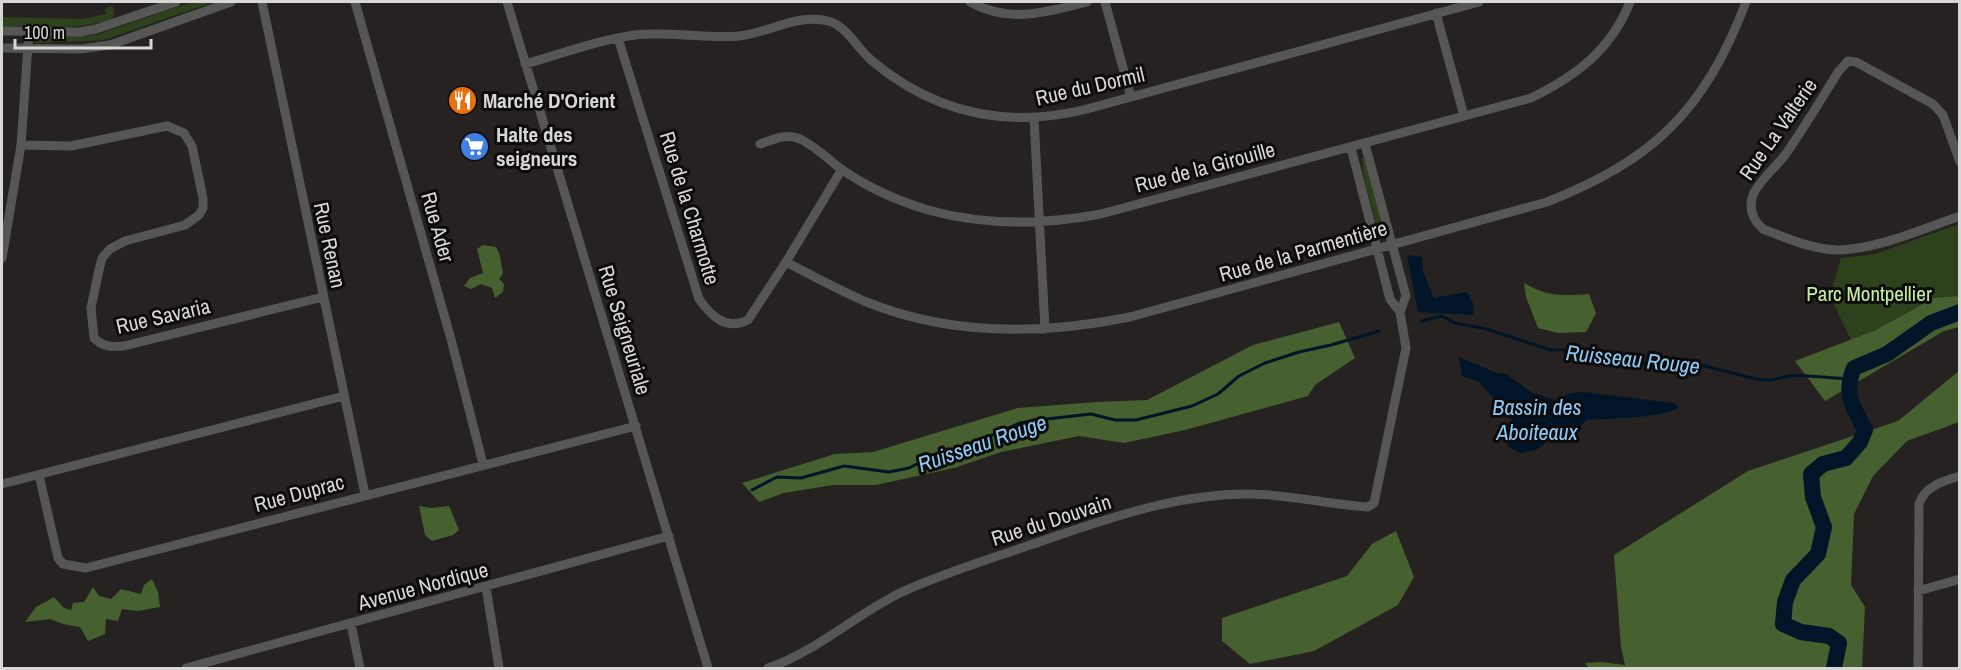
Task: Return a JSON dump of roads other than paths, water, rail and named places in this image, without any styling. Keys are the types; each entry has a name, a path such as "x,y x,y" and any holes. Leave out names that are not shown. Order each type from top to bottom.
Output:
{"street":[{"path":"2,31 80,32 96,29 176,2"},
{"path":"2,48 80,49 110,45 231,2"},
{"name":"Rue Renan","path":"262,2 365,494"},
{"name":"Rue Ader","path":"355,2 451,339 483,464"},
{"name":"Rue Seigneuriale","path":"507,2 708,669"},
{"path":"970,2 998,13 1020,15 1040,14 1087,2"},
{"path":"1105,2 1131,97"},
{"name":"Rue du Dormil","path":"525,64 636,35 683,33 739,36 816,18 831,22 844,31 870,58 900,82 925,96 975,113 1034,118 1059,116 1479,2"},
{"name":"Rue de la Girouille","path":"760,144 778,137 800,139 842,169 877,189 926,209 983,220 1065,221 1101,214 1531,98 1561,84 1589,62 1609,40 1630,2"},
{"name":"Rue de la Parmentière","path":"786,262 866,302 954,326 987,329 1045,329 1085,326 1130,317 1547,202 1584,187 1622,167 1656,142 1681,117 1709,81 1732,38 1746,2"},
{"path":"1436,13 1464,116"},
{"path":"2,258 21,145 29,31"},
{"name":"Rue de la Charmotte","path":"618,38 699,299 708,312 717,319 728,324 740,324 748,320 842,169"},
{"name":"Rue La Valterie","path":"1959,162 1943,115 1933,104 1856,62 1848,61 1838,72 1784,156 1754,194 1752,214 1762,229 1815,247 1837,250 1879,243 1959,216"},
{"path":"1034,118 1045,329"},
{"name":"Rue Savaria","path":"21,145 71,147 167,126 184,133 192,146 204,198 203,208 199,216 185,225 125,241 110,249 102,258 91,308 94,338 101,345 124,346 323,297"},
{"path":"1365,144 1406,296 1400,312"},
{"path":"1351,148 1390,299 1400,312"},
{"name":"Rue du Douvain","path":"768,669 807,649 900,594 940,576 1150,506 1208,497 1250,494 1368,507 1374,504 1406,348 1400,312"},
{"path":"2,484 344,396"},
{"name":"Rue Duprac","path":"39,475 58,558 63,564 79,567 97,565 365,494 636,426"},
{"path":"1918,669 1918,515 1922,495 1934,485 1959,476"},
{"name":"Avenue Nordique","path":"186,669 669,536"},
{"path":"1918,591 1959,579"},
{"path":"486,587 499,669"},
{"path":"351,624 360,669"}],"water":[{"path":"1407,255 1422,257 1423,272 1434,298 1467,292 1473,303 1474,315 1418,312"},
{"name":"Bassin des Aboiteaux","path":"1459,357 1497,373 1506,374 1533,393 1555,400 1571,393 1583,392 1673,403 1678,406 1678,409 1644,416 1587,420 1579,427 1560,433 1536,450 1521,453 1508,447 1507,441 1513,422 1508,414 1478,381 1462,376"}],"waterway":[{"path":"1834,668 1839,643 1829,636 1801,632 1783,624 1785,602 1793,580 1818,554 1824,527 1813,497 1811,474 1823,464 1846,458 1860,442 1865,430 1853,407 1849,393 1854,368 1887,354 1931,323 1960,312"},
{"name":"Ruisseau Rouge","path":"1422,321 1442,316 1455,323 1486,329 1551,350 1593,350 1629,361 1661,365 1681,360 1756,379 1770,380 1795,375 1849,379"},
{"name":"Ruisseau Rouge","path":"752,490 777,477 801,478 844,466 889,472 909,468 933,456 964,447 1020,423 1091,414 1115,420 1136,420 1192,406 1218,394 1239,376 1265,363 1379,331"}],"place":[{"name":"Marché D'Orient","path":"462,100"},
{"name":"Halte des seigneurs","path":"475,146"}],"park label":[{"name":"Parc Montpellier","path":"1869,293"}]}
